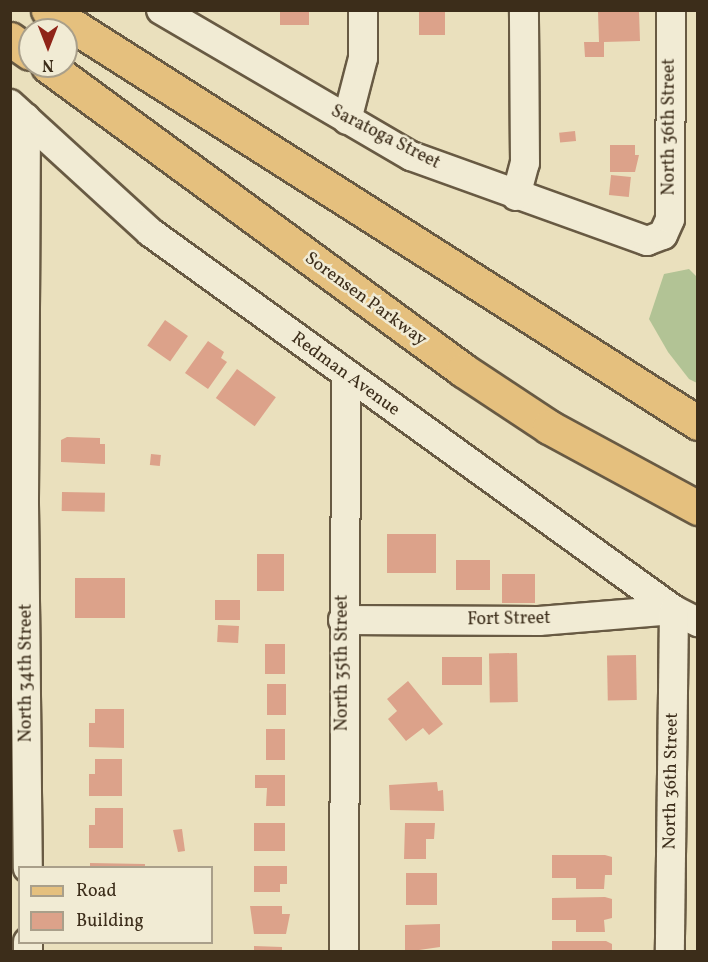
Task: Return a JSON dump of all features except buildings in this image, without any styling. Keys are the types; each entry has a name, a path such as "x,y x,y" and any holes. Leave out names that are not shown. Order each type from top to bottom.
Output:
{"main road":[{"path":"48,10 698,423"},
{"name":"Sorensen Parkway","path":"64,78 462,370 549,427 698,508"}],"street":[{"name":"Saratoga Street","path":"161,10 411,156 627,237 657,240"},
{"path":"347,120 363,58 363,10"},
{"path":"516,196 525,163 524,10"},
{"name":"North 36th Street","path":"657,240 670,219 671,10"},
{"name":"Redman Avenue","path":"18,111 150,232 345,375 686,616"},
{"name":"North 34th Street","path":"18,111 17,505 28,866"},
{"name":"North 35th Street","path":"344,951 345,375"},
{"name":"North 36th Street","path":"670,951 686,616"},
{"name":"Fort Street","path":"343,620 539,621 686,616"}],"green space":[{"path":"689,269 697,277 697,383 689,379 668,352 649,319 664,274"}]}
